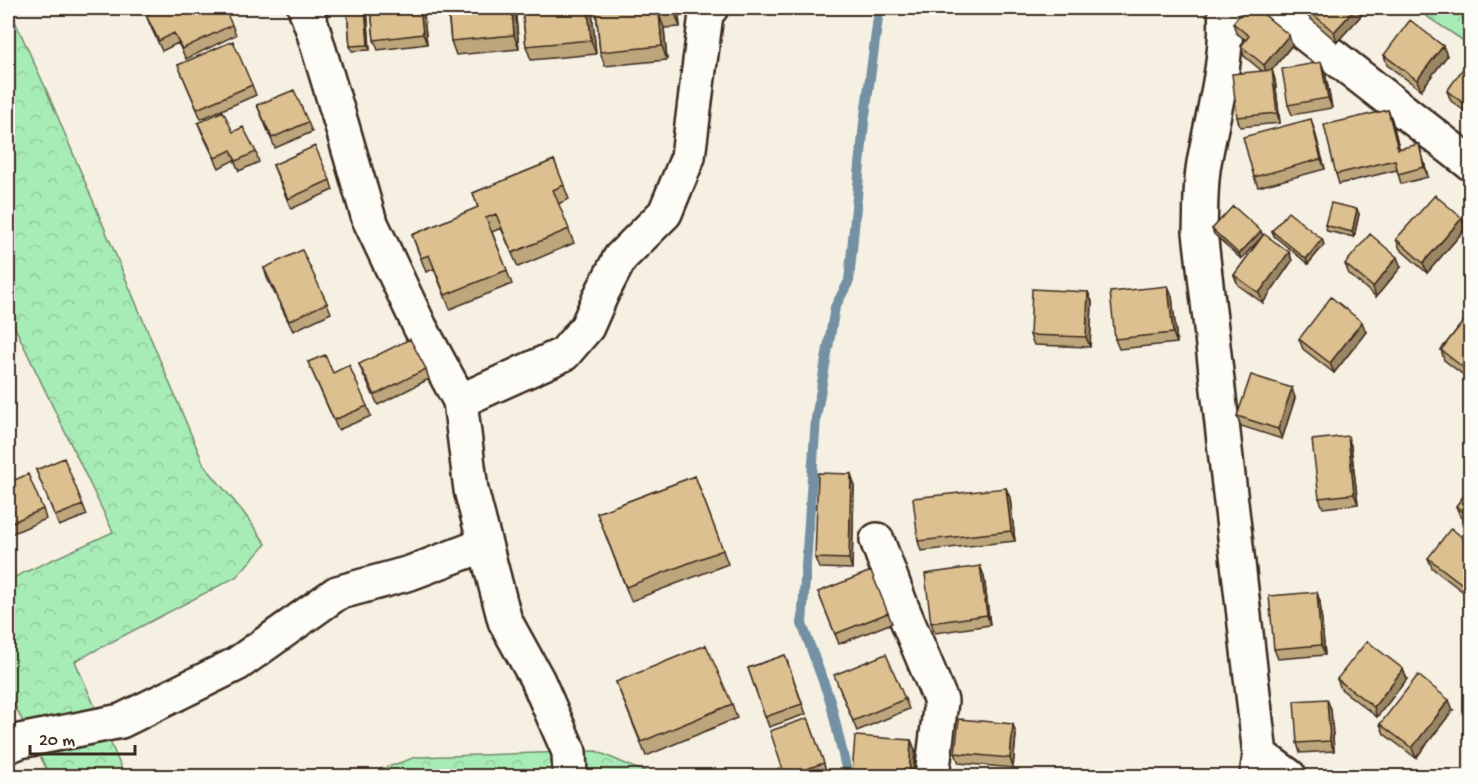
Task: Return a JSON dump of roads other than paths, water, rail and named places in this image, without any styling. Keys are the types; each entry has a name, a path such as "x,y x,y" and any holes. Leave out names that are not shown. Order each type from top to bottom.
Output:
{"street":[{"path":"305,8 369,219 420,327 460,401 471,490 505,621 538,681 569,752 570,777"},
{"path":"460,401 564,354 587,327 620,258 665,213 688,157 706,14 711,8"},
{"path":"1226,8 1227,26 1217,99 1204,165 1200,232 1258,766 1290,777"},
{"path":"1272,8 1470,163"},
{"path":"877,540 902,608 941,701 932,777"},
{"path":"8,746 20,741 121,721 237,664 337,593 410,573 484,545"}],"waterway":[{"path":"848,776 830,700 802,624 816,418 835,307 849,281 878,8"}]}
